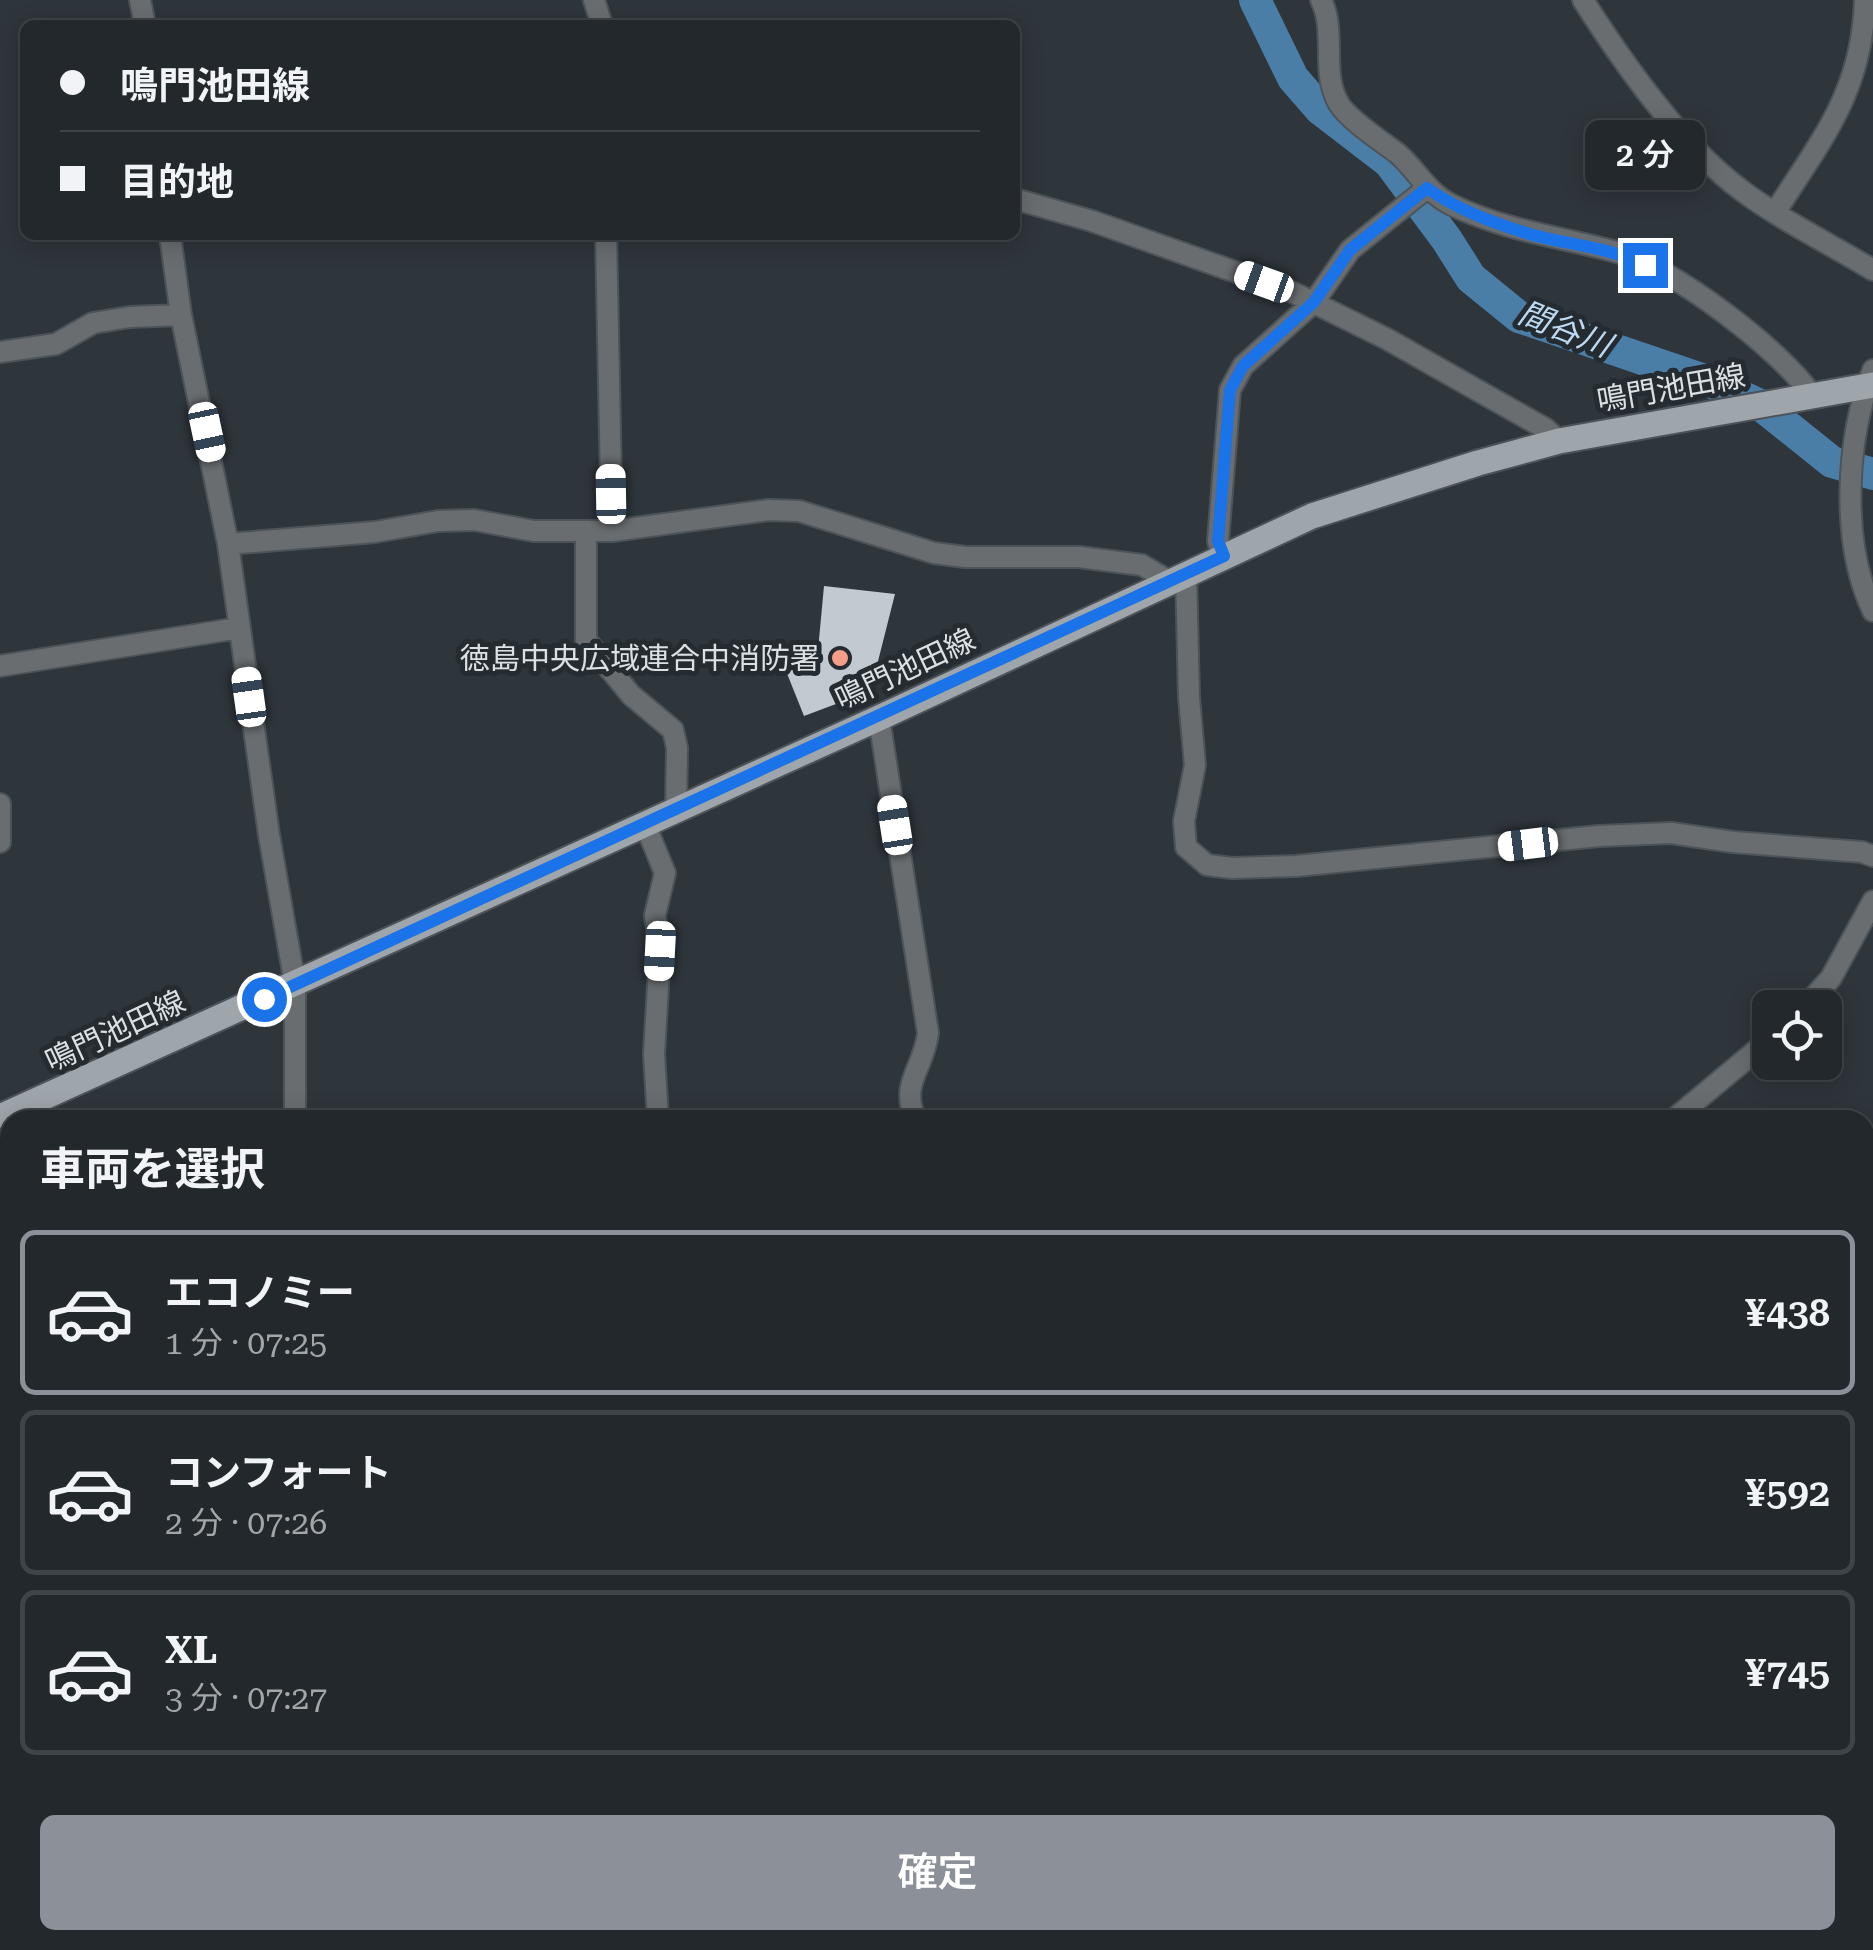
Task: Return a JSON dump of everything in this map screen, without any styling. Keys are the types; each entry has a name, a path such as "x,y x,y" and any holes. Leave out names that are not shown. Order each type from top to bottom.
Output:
{"main road":[{"name":"鳴門池田線","path":"16,1110 879,718 1312,516 1478,462 1559,442 1814,397 1871,380"}],"street":[{"path":"1321,0 1327,11 1330,78 1340,106 1404,159 1419,194 1526,233 1624,254 1666,275 1766,344 1799,375 1814,397"},
{"path":"1583,0 1615,51 1697,150 1741,190 1873,270"},
{"path":"1776,211 1842,106 1858,65 1865,0"},
{"path":"1224,556 1218,541 1230,390 1243,366 1314,302 1350,250 1419,194"},
{"path":"1020,199 1092,220 1314,302 1546,429 1559,442"},
{"path":"171,240 228,544 269,835 295,984 295,1110"},
{"path":"606,240 612,531"},
{"path":"0,352 56,344 92,323 130,316 182,315"},
{"path":"1871,380 1854,432 1851,471 1855,549 1873,611"},
{"path":"228,544 375,532 438,521 474,520 534,531 612,531 769,510 799,511 934,553 1079,556 1142,565 1177,578 1189,600 1189,698 1195,765 1184,821 1186,847 1207,865 1296,866 1599,836 1671,833 1873,856"},
{"path":"586,532 586,640 631,694 673,730 678,748 676,810"},
{"path":"0,666 239,628"},
{"path":"879,718 928,1033 926,1054 912,1078 907,1101 911,1110"},
{"path":"0,804 0,842"},
{"path":"645,824 666,873 655,915 660,951 654,1054 657,1110"},
{"path":"1820,990 1870,915"},
{"path":"1686,1110 1752,1054"}],"building":[{"name":"徳島中央広域連合中消防署","path":"824,586 895,594 873,681 860,695 804,716 784,666 818,650"}],"waterway":[{"name":"間谷川","path":"1255,0 1293,78 1320,109 1389,162 1471,278 1519,317 1713,383 1762,406 1832,462 1873,474"}],"place":[{"name":"徳島中央広域連合中消防署","path":"840,658"}],"route":[{"path":"264,999 1224,556 1218,541 1230,390 1243,366 1314,302 1350,250 1427,188 1450,204 1526,233 1624,254 1645,265"}]}
